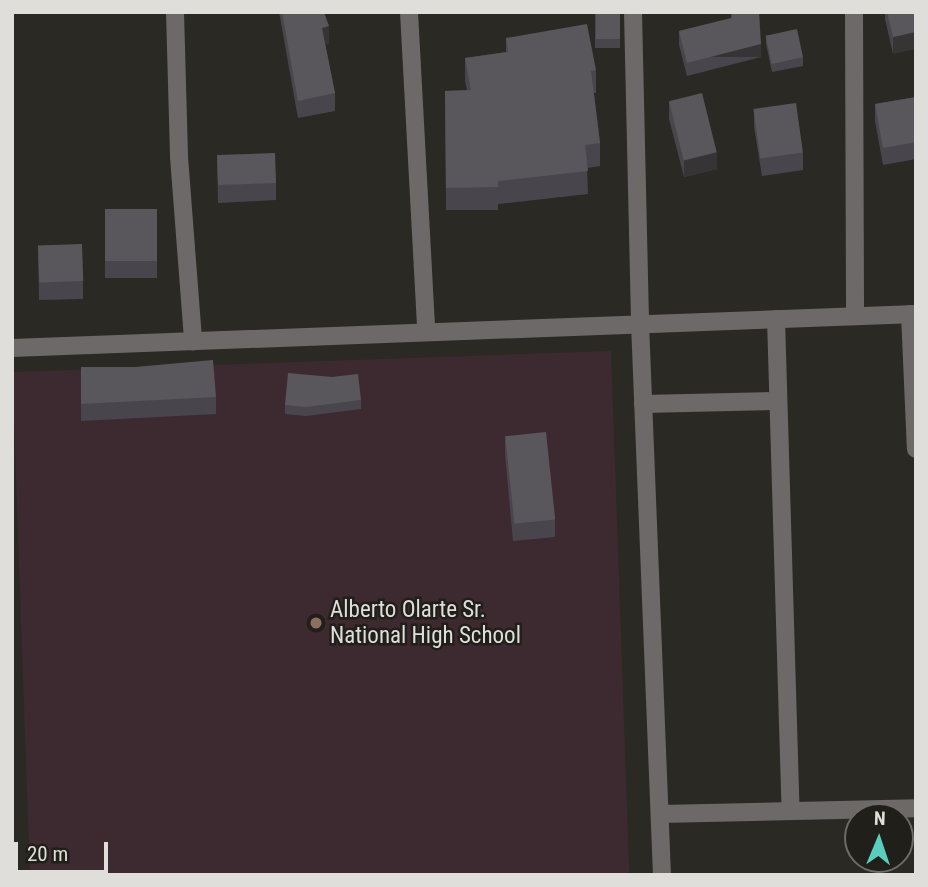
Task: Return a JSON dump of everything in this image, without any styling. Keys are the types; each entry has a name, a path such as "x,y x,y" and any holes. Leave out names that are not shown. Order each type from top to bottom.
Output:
{"street":[{"path":"175,12 178,157 192,341"},
{"path":"409,12 426,331"},
{"path":"633,12 640,323 662,875"},
{"path":"854,12 855,316"},
{"path":"12,348 913,314 916,449"},
{"path":"776,318 791,811"},
{"path":"643,404 778,401"},
{"path":"660,814 916,808"}],"shaded area":[{"name":"Alberto Olarte Sr. National High School","path":"611,351 629,875 30,875 12,372"}],"building":[{"path":"282,12 324,12 329,26 322,28 335,93 298,101"},
{"path":"596,12 620,12 620,39 596,39"},
{"path":"732,12 759,12 761,44 687,63 679,31 732,18"},
{"path":"887,12 916,12 916,32 893,37"},
{"path":"587,24 596,70 591,71 600,143 585,145 588,171 498,181 498,187 446,188 445,91 471,90 465,58 508,52 506,38"},
{"path":"797,29 803,57 772,64 766,36"},
{"path":"702,93 717,152 684,160 669,101"},
{"path":"916,97 916,142 883,148 875,104"},
{"path":"796,103 803,153 760,158 753,109"},
{"path":"275,153 276,183 218,185 217,155"},
{"path":"916,183 916,230 915,230"},
{"path":"105,209 157,209 157,261 105,261"},
{"path":"82,244 83,281 39,283 38,246"},
{"path":"213,360 216,397 81,404 81,367 135,367"},
{"path":"288,373 332,377 358,374 361,400 306,407 285,405"},
{"path":"546,432 555,520 514,524 505,436"}],"place":[{"name":"Alberto Olarte Sr. National High School","path":"316,623"}]}
